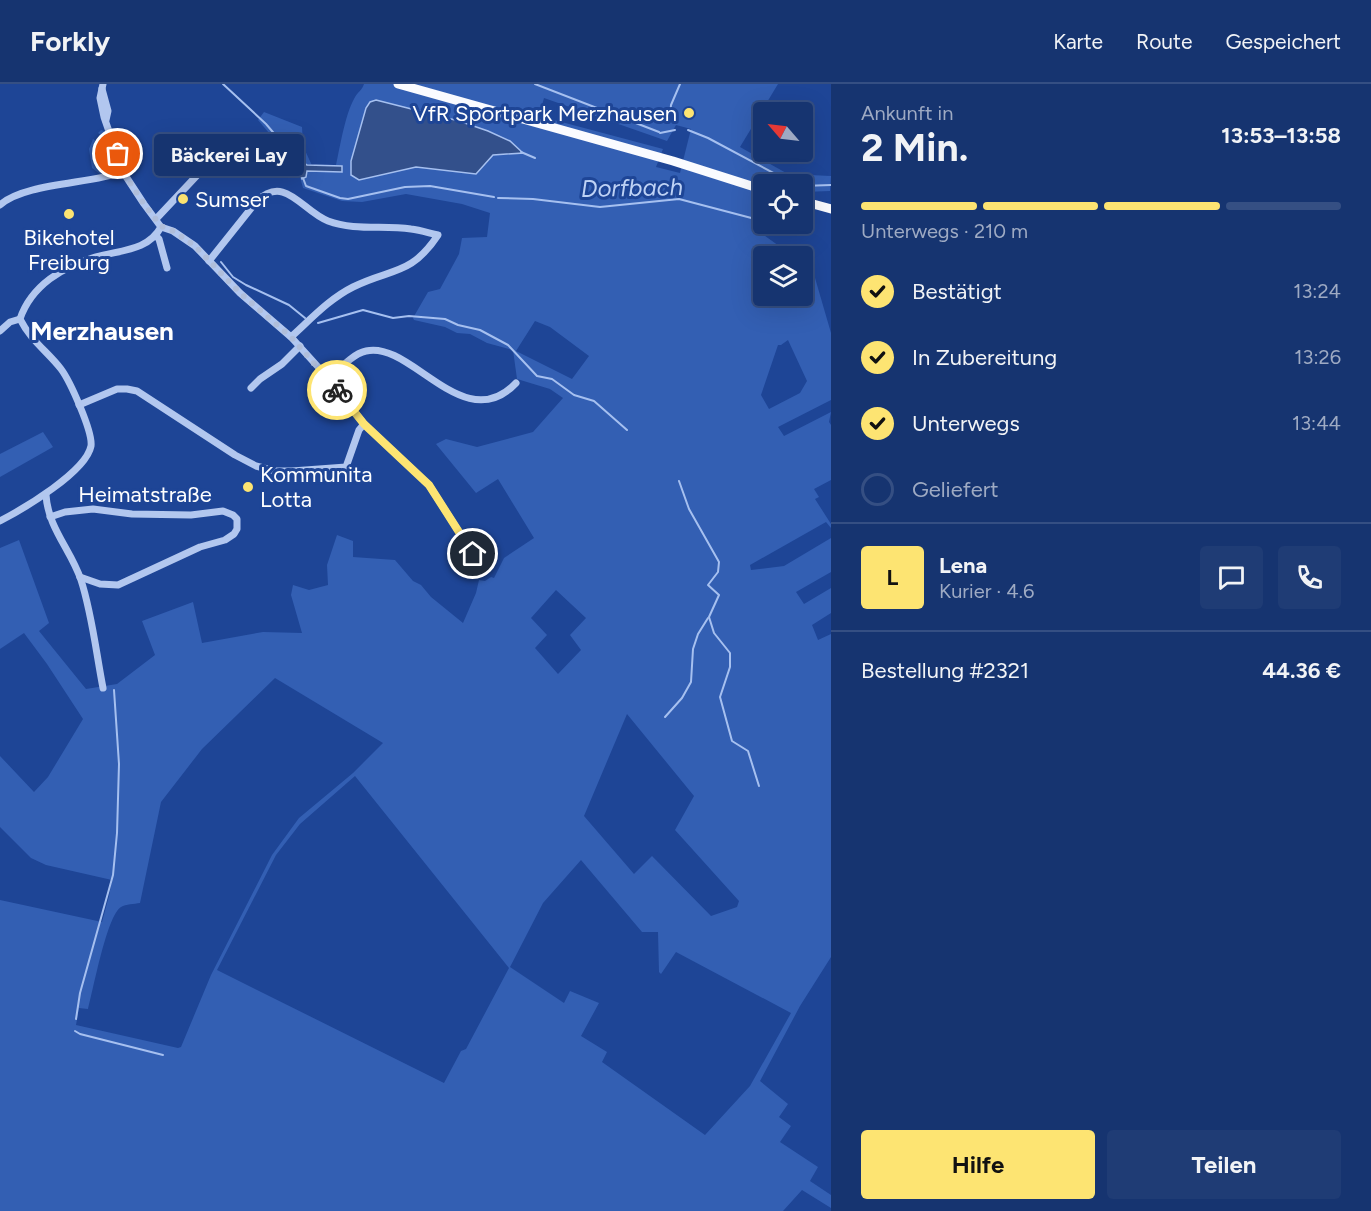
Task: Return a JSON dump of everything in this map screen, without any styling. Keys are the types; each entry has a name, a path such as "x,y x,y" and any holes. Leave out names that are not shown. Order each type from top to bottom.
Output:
{"main road":[{"path":"398,84 673,161 753,187"},
{"path":"813,204 831,209"}],"street":[{"path":"103,86 100,98 123,172 161,226 184,238 240,293 300,346 364,424 429,485 484,572"},
{"path":"156,219 203,169 208,160"},
{"path":"0,205 20,192 123,172"},
{"path":"209,261 257,201 266,193 274,190 293,196 318,216 338,224 410,229 438,235 431,246 410,265 354,286 332,300 291,337"},
{"path":"0,331 10,322 20,319 31,296 50,279 80,262 129,250 151,241 161,226"},
{"path":"156,236 159,238 167,268"},
{"path":"0,521 46,495 86,458 91,446 90,436 79,405 61,369 38,346 20,319"},
{"path":"251,388 282,364 300,346"},
{"path":"329,379 365,351 376,351 395,358 447,389 471,400 494,398 508,392 516,383"},
{"path":"79,405 117,389 137,391 235,455 256,466 275,471 346,467 359,430 364,424"},
{"path":"46,495 53,527 80,577 88,606 103,688"},
{"name":"Heimatstraße","path":"50,517 65,512 93,509 132,514 191,514 224,511 237,519 237,529 225,540 201,547 118,585 100,584 80,577"}],"shaded area":[{"path":"364,84 778,84 767,102 753,102 753,125 740,147 753,154 753,162 767,162 788,174 753,174 753,234 762,234 779,246 753,246 753,306 813,306 813,271 831,333 831,400 778,427 784,436 831,412 829,422 831,425 831,480 814,489 819,497 815,499 831,524 831,528 826,522 750,565 751,570 784,566 831,538 831,572 796,592 804,604 831,588 831,613 812,625 818,640 831,634 831,957 800,1006 760,1081 788,1104 779,1117 791,1126 780,1142 818,1167 810,1181 831,1195 831,1208 802,1190 783,1211 0,1211 0,900 102,922 112,880 46,865 31,858 0,827 0,756 34,792 48,777 83,719 24,633 0,649 0,548 19,540 49,623 39,631 86,689 117,684 155,655 142,621 193,602 202,643 263,632 302,633 291,595 293,585 309,590 328,585 327,565 337,535 353,541 353,557 395,560 413,581 421,585 431,597 463,623 479,580 494,578 504,558 534,538 498,479 476,493 436,444 446,439 477,447 533,432 563,398 550,389 517,379 513,350 487,343 470,334 457,333 445,327 413,318 428,292 440,289 459,254 462,238 487,237 490,213 462,204 406,194 362,202 342,201 303,188 297,166 258,120 264,112 302,127 303,146 315,172 341,172 342,166 336,165 345,122","holes":["544,98 667,141 676,125 691,129 680,173 656,167 663,149 539,116","535,321 550,327 589,356 572,379 516,351","788,340 807,381 800,393 769,409 761,395 778,345","556,590 586,618 570,635 581,650 558,674 535,648 547,635 531,618","275,678 383,743 353,773 299,818 272,855 211,975 181,1047 76,1025 79,1008 88,1009 106,938 116,913 123,906 140,903 161,802 202,749","627,714 694,796 675,830 739,901 737,907 711,916 652,856 634,874 584,816","355,776 509,968 466,1049 461,1051 444,1083 217,970 276,855 300,824","581,860 642,932 658,932 659,972 661,974 676,952 791,1013 750,1086 705,1135 602,1062 607,1052 581,1036 599,1003 570,991 564,1003 510,967 543,903"]},
{"path":"376,100 459,121 488,131 510,141 523,153 493,155 476,174 416,167 359,180 351,175 351,161 366,108 370,102"},
{"path":"101,130 105,131 114,163 108,172 100,174 92,168 89,149 93,139 97,142 101,135 98,133"},
{"path":"300,161 307,165 342,166 342,172 307,171 306,177 302,179 297,165"},
{"path":"813,175 831,176 830,191 813,192"},
{"path":"43,432 53,447 0,477 0,454"}],"waterway":[{"name":"Dorfbach","path":"223,84 266,124 301,165"},
{"path":"535,84 659,132"},
{"path":"670,115 671,105 680,84"},
{"path":"660,133 675,130"},
{"path":"688,130 708,138 775,174"},
{"name":"Dorfbach","path":"521,152 535,158"},
{"name":"Dorfbach","path":"303,178 306,186 348,199 405,187 430,186 494,197"},
{"name":"Dorfbach","path":"813,186 831,185"},
{"name":"Dorfbach","path":"498,198 533,199 600,207 679,199 753,218"},
{"path":"221,262 233,277 289,305 305,318"},
{"path":"318,323 363,310 393,318 409,316 445,319 458,325 480,330 508,345 537,376 552,379 574,395 594,401 627,430"},
{"path":"679,481 689,509 719,562 718,572 708,585 719,595 709,617 714,633 730,653 730,667 720,697 732,741 748,751 759,786"},
{"path":"665,717 682,698 691,682 693,649 698,634 708,618"},
{"path":"76,1019 80,993 113,875 119,764 114,690"},
{"path":"75,1031 163,1055"}],"way so far":[{"path":"118,154 123,172 161,226 195,246 240,293 291,337 337,390"}],"place":[{"name":"VfR Sportpark Merzhausen","path":"689,113"},
{"name":"Bäckerei Lay","path":"118,154"},
{"name":"Sumser","path":"183,199"},
{"name":"Bikehotel Freiburg","path":"69,214"},
{"name":"Kommunita Lotta","path":"248,487"}],"district":[{"name":"Merzhausen","path":"102,331"}],"route":[{"path":"337,390 364,424 429,485 473,554"}]}
